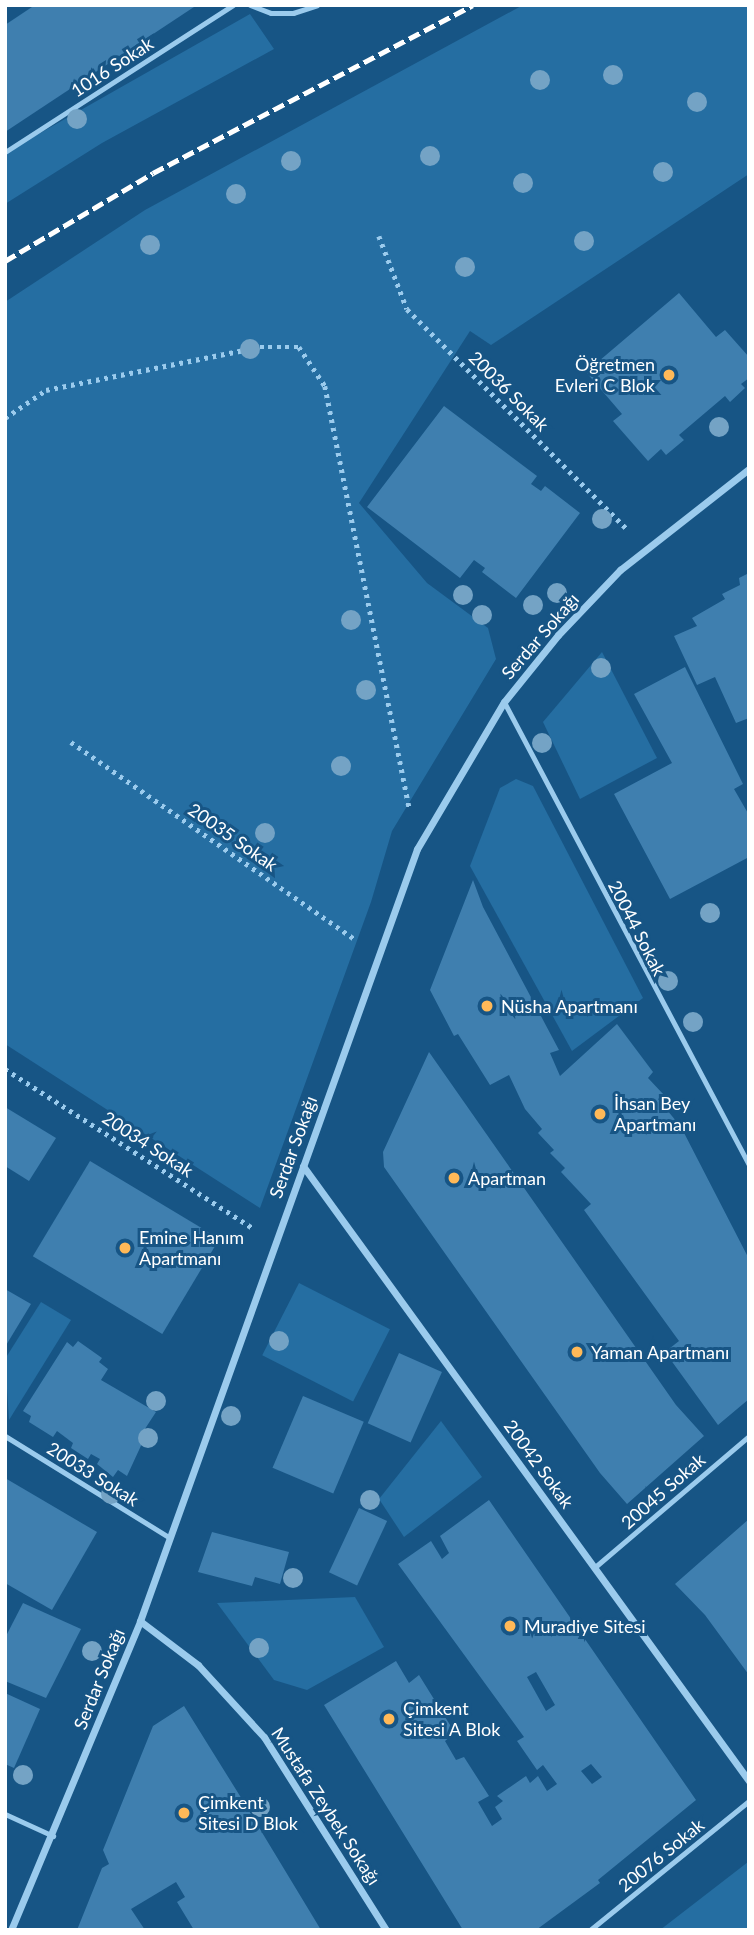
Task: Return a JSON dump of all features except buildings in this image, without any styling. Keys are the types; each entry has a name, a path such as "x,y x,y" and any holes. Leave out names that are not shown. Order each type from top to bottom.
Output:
{"street":[{"name":"Serdar Sokağı","path":"11,1930 53,1836 140,1621 167,1536 417,849 504,702 558,635 620,570 749,469"},
{"name":"20042 Sokak","path":"303,1166 749,1781"},
{"name":"Mustafa Zeybek Sokağı","path":"140,1621 198,1665 264,1737 386,1930"}],"lane":[{"name":"1016 Sokak","path":"5,152 233,5"},
{"path":"250,5 271,13 293,13 317,5"},
{"name":"20044 Sokak","path":"504,702 749,1165"},
{"name":"20033 Sokak","path":"5,1436 167,1536"},
{"name":"20045 Sokak","path":"595,1567 749,1436"},
{"name":"20076 Sokak","path":"590,1930 749,1801"},
{"path":"5,1814 53,1836"}],"path":[{"name":"20036 Sokak","path":"379,236 407,309 647,549"},
{"path":"5,418 46,390 260,347 299,347 325,386 417,849"},
{"name":"20035 Sokak","path":"71,742 378,955"},
{"name":"20034 Sokak","path":"5,1069 275,1242"}],"shaded area":[{"path":"523,5 749,5 749,174 491,345 470,331 359,503 427,583 488,628 496,659 392,831 371,902 260,1208 5,1044 5,302 145,210"},
{"path":"250,14 274,49 102,143 5,204 5,153"},
{"path":"602,652 657,758 580,799 543,722"},
{"path":"516,779 533,786 643,998 572,1051 470,866 500,788"},
{"path":"299,1283 390,1329 353,1401 262,1355"},
{"path":"41,1302 71,1320 9,1420 5,1359"},
{"path":"441,1421 482,1477 404,1537 379,1499"},
{"path":"355,1597 384,1647 307,1690 274,1680 217,1603"},
{"path":"748,1862 749,1930 660,1930"}],"railway":[{"path":"5,261 153,173 473,5"}],"place":[{"name":"Öğretmen Evleri C Blok","path":"669,375"},
{"name":"Nüsha Apartmanı","path":"487,1006"},
{"name":"İhsan Bey Apartmanı","path":"600,1114"},
{"name":"Apartman","path":"454,1178"},
{"name":"Emine Hanım Apartmanı","path":"125,1248"},
{"name":"Yaman Apartmanı","path":"577,1352"},
{"name":"Muradiye Sitesi","path":"510,1626"},
{"name":"Çimkent Sitesi A Blok","path":"389,1719"},
{"name":"Çimkent Sitesi D Blok","path":"184,1813"}]}
